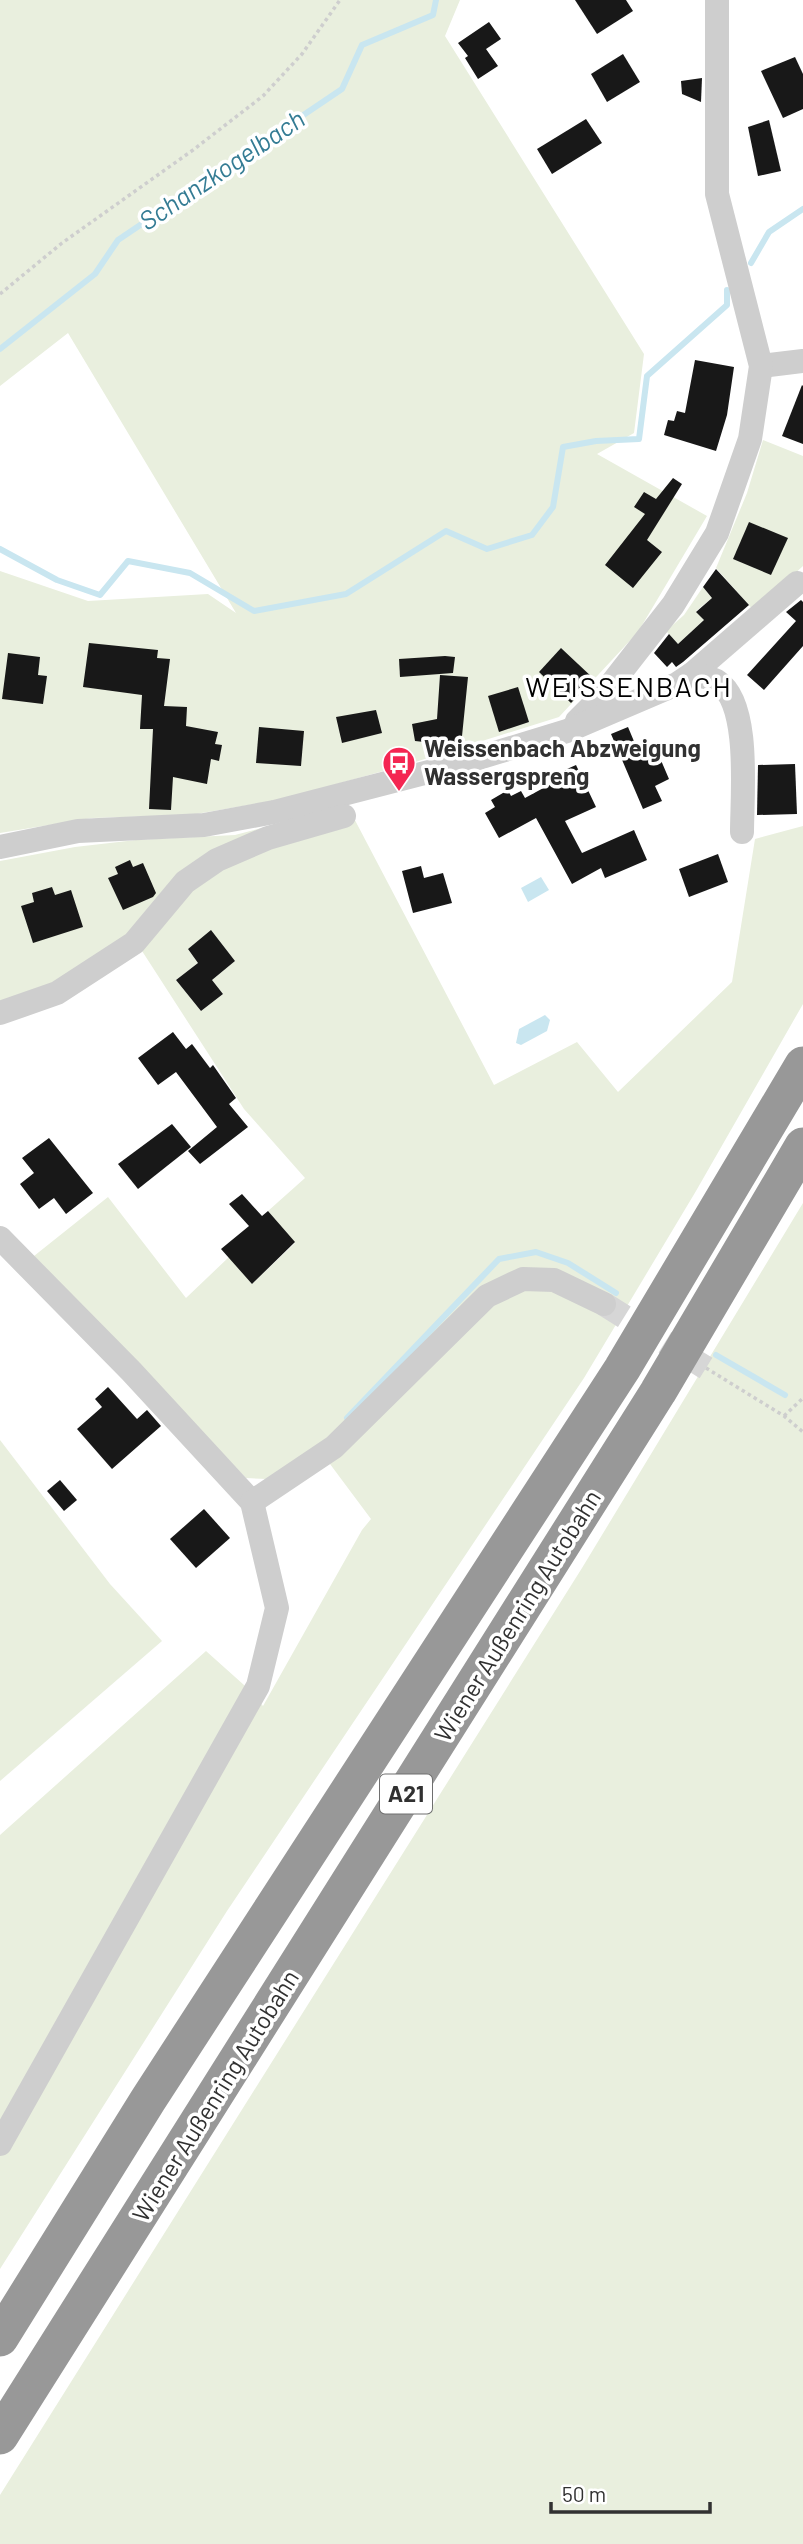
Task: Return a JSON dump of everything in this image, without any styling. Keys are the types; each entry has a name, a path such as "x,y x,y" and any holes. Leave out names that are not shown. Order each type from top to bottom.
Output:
{"highway":[{"name":"Wiener Außenring Autobahn","path":"0,2338 155,2089 622,1369 803,1065"},
{"name":"Wiener Außenring Autobahn","path":"0,2436 658,1392 803,1146"}],"street":[{"path":"567,731 602,696 673,605 717,534 750,439 761,366 717,194 717,0"},
{"path":"761,366 803,361"},
{"path":"0,847 78,831 204,825 274,811 452,766 567,731 684,679 797,583"},
{"path":"684,679 719,682 731,697 739,716 742,832"},
{"path":"0,1013 57,993 134,943 185,882 217,859 268,838 344,816"},
{"path":"0,1238 131,1371 252,1502 277,1608 258,1686 0,2144"},
{"path":"252,1502 334,1447 487,1296 523,1279 554,1280 604,1304"}],"path":[{"path":"0,294 62,243 193,150 263,96 302,54 340,0"},
{"path":"706,1368 784,1416 803,1432"},
{"path":"784,1416 803,1398"}],"green space":[{"path":"0,0 460,0 445,36 644,354 634,433 597,454 707,516 638,632 559,717 412,763 283,799 190,815 92,818 0,833 0,571 88,601 208,594 236,613 68,333 0,386"},
{"path":"763,440 803,456 803,566 754,611 716,568 747,493"},
{"path":"703,587 712,598 696,611 704,620 678,644 666,631 684,615"},
{"path":"347,805 494,1085 577,1042 618,1092 732,982 755,839 803,826 803,1004 696,1191 584,1378 227,1911 0,2269 0,1835 206,1651 263,1706 362,1530 371,1519 327,1460 524,1270 307,1461 267,1479 246,1478 34,1256 108,1197 186,1298 229,1257 252,1284 295,1243 268,1211 305,1178 244,1109 133,937 60,984 0,1005 0,861 75,847 136,840 235,835","holes":["211,931 235,961 212,980 223,994 201,1011 176,980 198,963 188,949"]},
{"path":"803,1203 803,2544 0,2544 0,2495 582,1568"},
{"path":"0,1440 110,1584 162,1641 0,1781"}],"water":[{"path":"541,877 549,890 528,902 521,888"},
{"path":"545,1015 550,1020 547,1031 521,1045 516,1043 519,1029"}],"building":[{"path":"575,0 626,0 633,11 597,34"},
{"path":"489,22 501,39 486,49 498,66 478,79 465,58 468,56 458,43"},
{"path":"623,54 640,82 607,102 591,74"},
{"path":"795,57 803,74 803,109 783,118 761,71"},
{"path":"702,78 701,102 682,94 681,81"},
{"path":"586,119 602,143 552,174 537,149"},
{"path":"769,120 781,171 758,176 748,127"},
{"path":"695,360 734,367 727,415 716,451 664,435 668,420 674,421 677,411 685,413"},
{"path":"803,386 803,444 782,436"},
{"path":"673,478 682,484 647,540 662,552 633,588 605,565 645,514 634,507 644,492 656,499"},
{"path":"749,522 788,538 771,575 733,559"},
{"path":"716,569 749,605 683,662 676,667 672,662 667,667 654,653 669,634 678,644 704,620 696,612 712,598 703,587"},
{"path":"801,600 803,646 764,690 747,675 796,621 786,612"},
{"path":"89,643 158,650 157,658 170,659 164,706 187,707 186,726 218,732 215,744 222,745 219,761 211,759 207,784 173,777 171,810 149,809 153,729 140,729 142,695 83,687"},
{"path":"561,648 594,679 571,703 539,672"},
{"path":"8,653 40,657 38,675 47,676 43,704 2,699"},
{"path":"455,657 453,673 400,677 399,659"},
{"path":"440,675 468,677 461,746 415,741 412,724 437,719"},
{"path":"518,687 529,722 499,732 488,696"},
{"path":"376,710 382,733 342,743 336,717"},
{"path":"259,727 304,731 301,766 256,763"},
{"path":"628,727 641,758 657,751 669,779 655,786 662,801 643,809 611,734"},
{"path":"795,764 797,814 757,815 758,765"},
{"path":"576,765 596,807 565,821 582,853 634,830 647,860 605,878 601,868 572,884 536,818 499,838 485,813 495,807 491,800 508,790 511,796 521,791 525,798 560,779 558,773"},
{"path":"718,854 728,882 689,897 679,869"},
{"path":"130,860 133,867 143,863 156,893 153,897 123,910 108,878 118,874 115,867"},
{"path":"421,866 424,878 443,873 452,903 413,913 402,871"},
{"path":"52,887 55,895 71,890 83,927 33,943 21,906 34,902 32,893"},
{"path":"211,930 235,961 212,980 223,994 201,1011 176,980 198,963 188,949"},
{"path":"173,1032 186,1049 192,1044 210,1068 213,1065 236,1098 229,1104 248,1127 200,1164 188,1151 217,1127 176,1072 158,1085 138,1058"},
{"path":"172,1124 191,1147 138,1189 118,1164"},
{"path":"49,1138 93,1193 66,1214 54,1198 39,1209 20,1184 34,1173 22,1158"},
{"path":"242,1194 262,1216 268,1211 295,1242 252,1284 221,1249 249,1226 229,1204"},
{"path":"108,1387 137,1419 147,1410 161,1426 112,1469 77,1429 102,1407 95,1399"},
{"path":"60,1480 77,1500 64,1511 47,1491"},
{"path":"204,1509 230,1538 196,1568 170,1539"}],"waterway":[{"name":"Schanzkogelbach","path":"0,349 95,274 118,240 342,89 362,45 433,15 436,0"},
{"name":"WEISSENBACH","path":"751,263 769,232 803,209"},
{"name":"WEISSENBACH","path":"0,549 57,580 100,595 128,561 190,573 254,611 346,594 446,531 487,549 532,535 553,507 563,447 596,441 639,439 647,376 727,305 727,290"},
{"path":"347,1418 499,1259 536,1252 568,1263 616,1293"},
{"path":"716,1355 785,1395"}],"tunnel":[{"path":"604,1304 706,1368"}],"place":[{"name":"Weissenbach Abzweigung Wassergspreng","path":"399,793"}],"district":[{"name":"WEISSENBACH","path":"629,687"}]}
